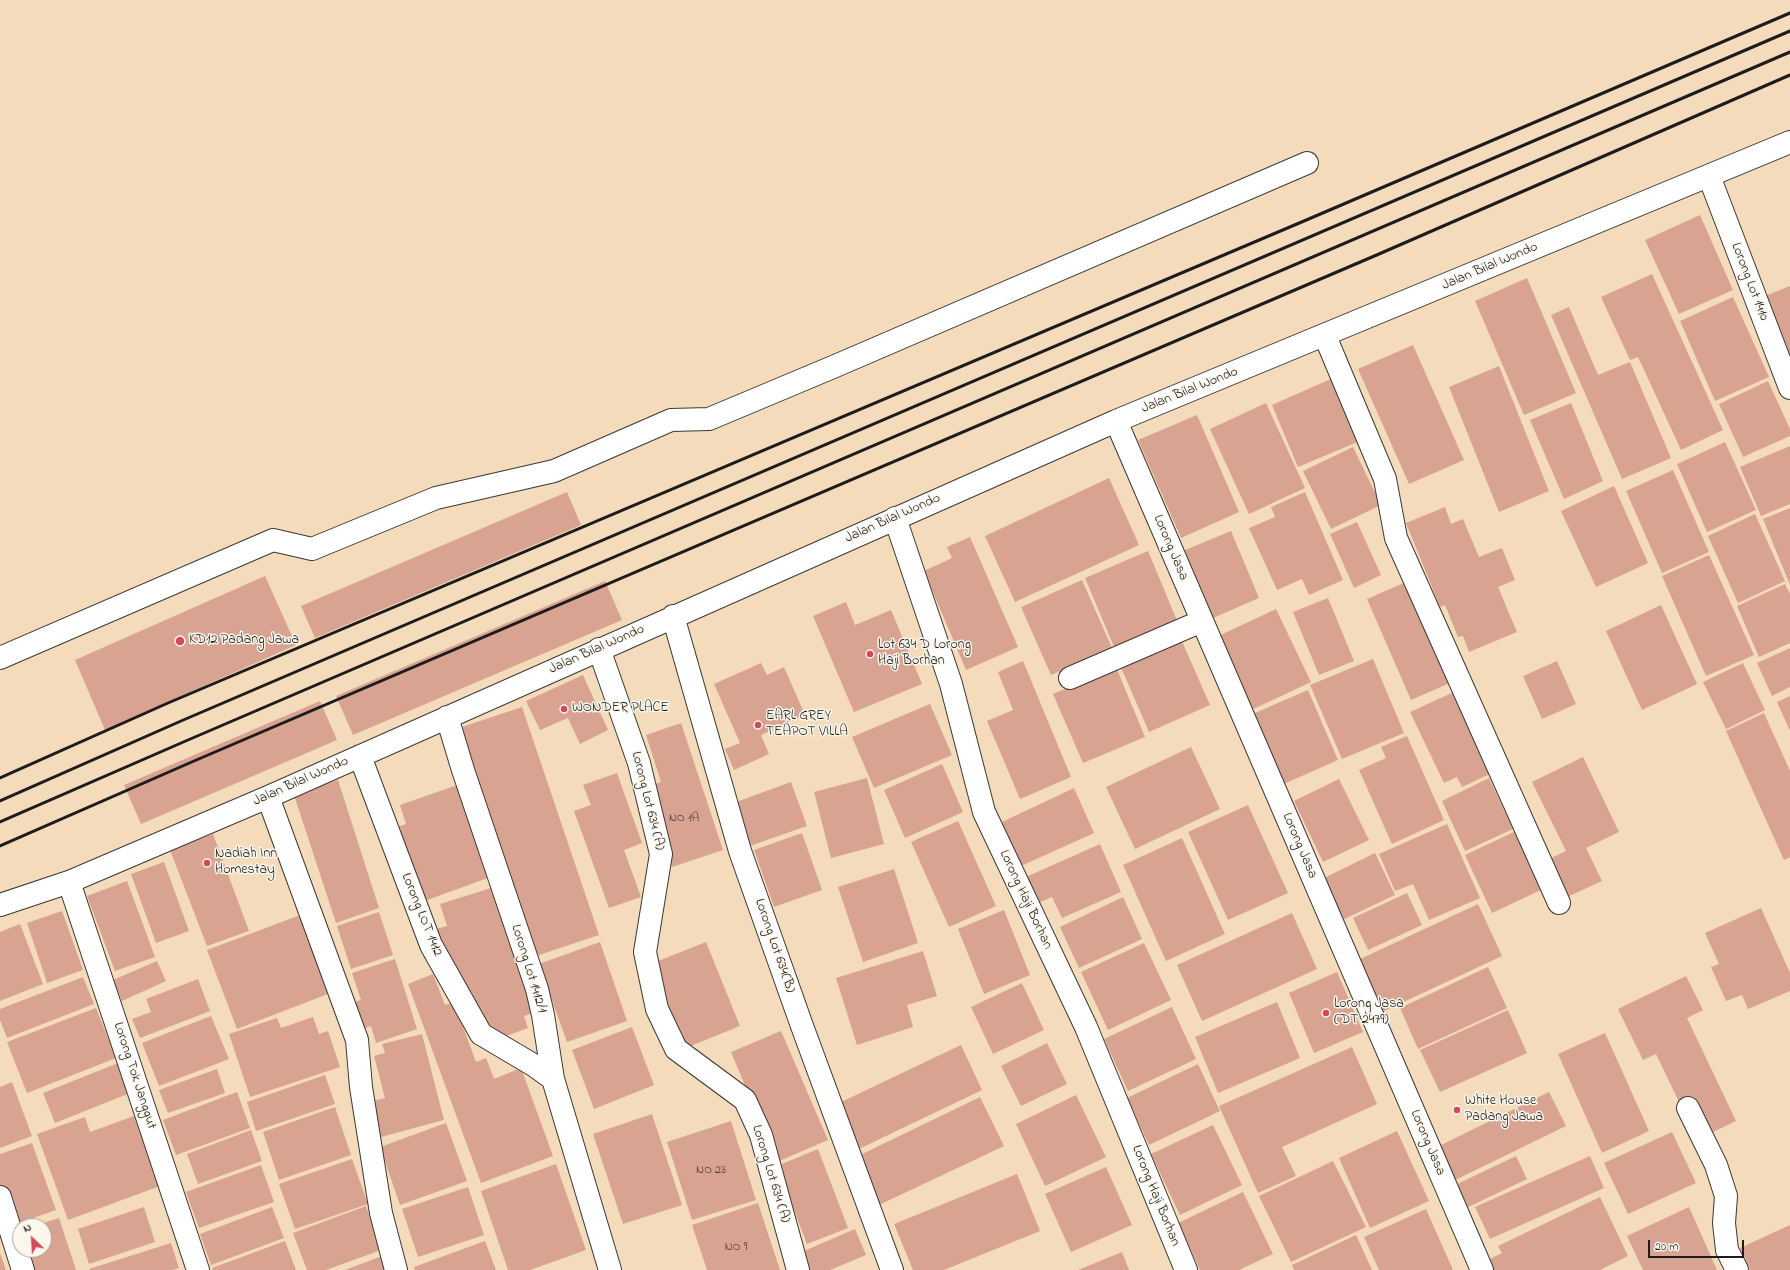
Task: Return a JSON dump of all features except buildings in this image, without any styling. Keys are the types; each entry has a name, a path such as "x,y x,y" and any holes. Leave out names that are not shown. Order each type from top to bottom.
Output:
{"street":[{"name":"Jalan Bilal Wondo","path":"0,905 69,882 268,797 673,616 1116,422 1790,142"},
{"path":"0,658 273,540 312,549 436,498 554,471 671,420 708,419 841,364 1307,163"},
{"name":"Lorong Lot 1410","path":"1709,176 1790,388"},
{"path":"1325,336 1385,479 1396,538 1559,903"},
{"name":"Lorong Jasa","path":"1116,422 1482,1270"},
{"name":"Lorong Haji Borhan","path":"895,518 951,684 984,812 1086,1027 1186,1270"},
{"name":"Lorong Lot 634(B)","path":"673,616 740,851 802,1026 892,1270"},
{"path":"1070,678 1202,621"},
{"name":"Lorong Lot 634 (A)","path":"599,649 639,763 661,854 645,952 657,1009 676,1049 745,1100 761,1136 798,1270"},
{"name":"Lorong Lot 1412/1","path":"447,717 463,770 537,989 543,1015 553,1079 610,1270"},
{"name":"Lorong LOT 1412","path":"360,756 431,945 481,1034 535,1066 553,1079"},
{"path":"268,797 357,1040 361,1087 381,1213 396,1270"},
{"name":"Lorong Tok Janggut","path":"69,882 198,1270"},
{"path":"1688,1108 1716,1164 1726,1196 1724,1223 1727,1250 1737,1270"},
{"path":"0,1197 23,1270"}],"railway":[{"path":"0,778 168,703 1790,13"},
{"path":"0,801 181,721 1790,31"},
{"path":"0,822 1790,52"},
{"path":"0,846 194,761 1379,254 1790,75"}],"place":[{"name":"KD12 Padang Jawa","path":"180,641"},
{"name":"Lot 634 D Lorong Haji Borhan","path":"870,654"},
{"name":"WONDER PLACE","path":"564,709"},
{"name":"EARL GREY TEAPOT VILLA","path":"758,725"},
{"name":"Nadiah Inn Homestay","path":"207,863"},
{"name":"Lorong Jasa (DT 2479)","path":"1326,1013"},
{"name":"White House Padang Jawa","path":"1457,1110"}]}
